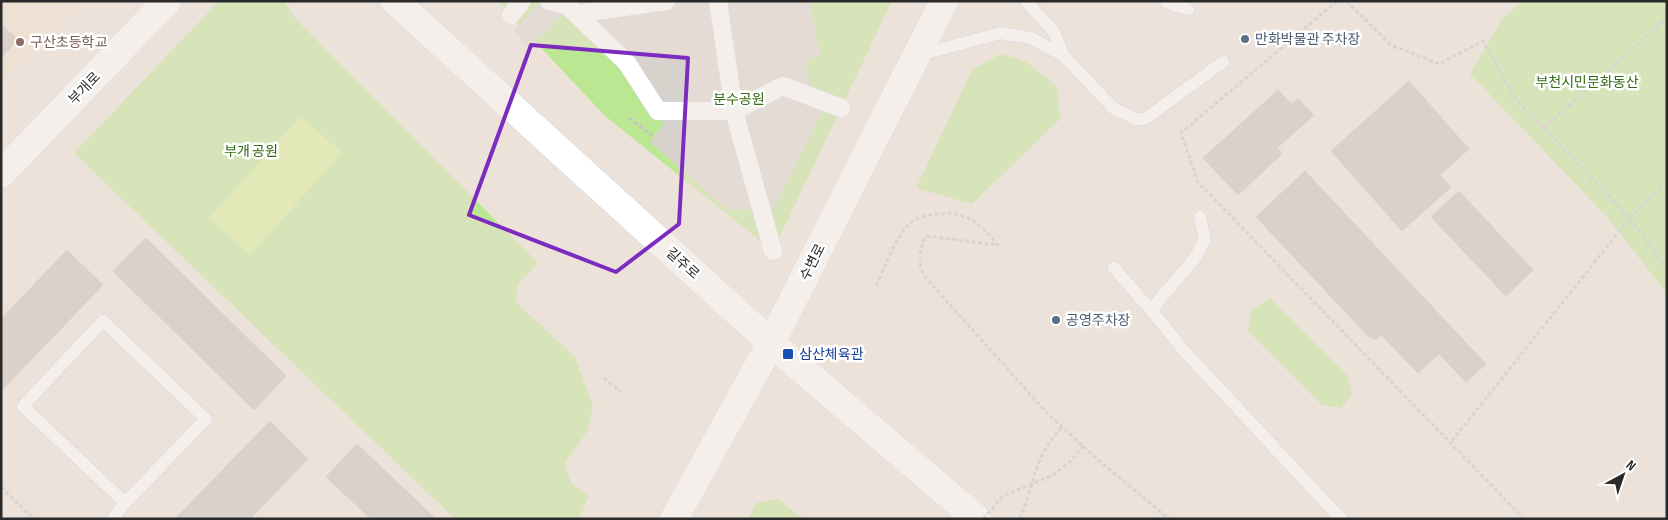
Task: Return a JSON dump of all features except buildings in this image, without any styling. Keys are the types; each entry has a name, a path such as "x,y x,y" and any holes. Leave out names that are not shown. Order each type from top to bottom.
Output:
{"main road":[{"name":"부개로","path":"1,174 167,1"},
{"name":"길주로","path":"395,1 771,342 977,519"},
{"name":"수변로","path":"674,519 771,342 944,1"}],"street":[{"path":"549,1 568,6 627,63 658,111 734,111 783,86 841,108"},
{"path":"576,14 666,1"},
{"path":"718,1 734,111 773,251"}],"lane":[{"path":"1026,1 1054,32 1064,56"},
{"path":"1167,3 1188,8"},
{"path":"916,56 1000,33 1031,38 1064,56 1113,108 1136,119 1145,119 1223,62"},
{"path":"1151,310 1195,258 1205,239 1200,217"},
{"path":"1114,268 1187,354 1342,519"},
{"path":"112,519 206,419 103,321 23,406 125,503"}],"path":[{"path":"1337,1 1181,132 1198,182 1452,442 1524,519"},
{"path":"1346,1 1391,45 1439,64 1482,41 1515,98 1630,218 1667,268"},
{"path":"1544,128 1667,18"},
{"path":"629,118 654,137"},
{"path":"1452,442 1630,218 1667,182"},
{"path":"876,285 908,225 921,216 943,214 968,217 983,227 998,245 926,236 923,243 920,268 926,278 1047,413 1097,459 1169,519"},
{"path":"604,378 621,392"},
{"path":"1020,519 1039,458 1050,440 1062,427"},
{"path":"983,519 1003,496 1053,475 1071,461 1083,446"},
{"path":"1,487 34,519"}],"highlighted area":[{"path":"531,45 688,58 679,224 616,272 469,215"}],"shaded area":[{"name":"구산초등학교","path":"1,1 78,1 1,82"},
{"name":"분수공원","path":"558,1 810,1 820,56 807,59 809,85 830,97 774,208 728,210 650,142 664,123 654,114 628,76 564,13 529,48 514,30 539,4"}],"green space":[{"name":"부개 공원","path":"219,1 284,1 296,19 538,263 518,284 516,302 575,357 593,405 588,430 565,464 571,483 589,496 579,519 455,519 74,153"},
{"name":"분수공원","path":"497,1 892,1 773,251 605,116"},
{"name":"부천시민문화동산","path":"1522,1 1667,1 1667,294 1607,217 1470,74 1502,19"},
{"path":"1001,54 1027,62 1057,87 1060,119 972,204 916,188 972,70"},
{"path":"301,116 342,153 250,255 209,218"},
{"path":"1270,298 1347,375 1352,394 1341,408 1322,405 1248,331 1251,310"},
{"path":"778,499 803,519 748,519 756,503"}],"place":[{"name":"만화박물관 주차장","path":"1245,39"},
{"name":"구산초등학교","path":"20,42"},
{"name":"공영주차장","path":"1056,320"},
{"name":"삼산체육관","path":"788,354"}]}
